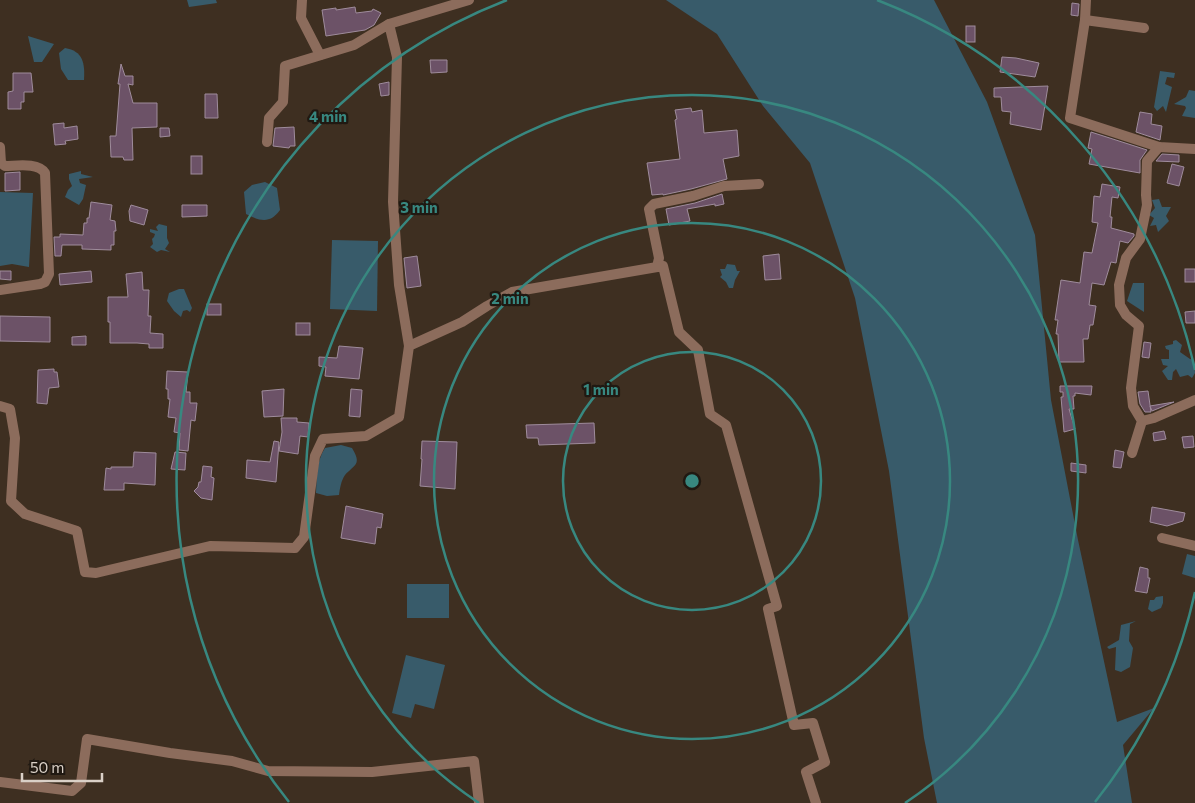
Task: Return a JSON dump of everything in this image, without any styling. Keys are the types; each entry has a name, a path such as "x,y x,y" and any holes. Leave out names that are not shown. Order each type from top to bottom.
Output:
{"street":[{"path":"302,0 301,18 320,55"},
{"path":"267,142 270,118 283,102 286,66 354,45 389,24 469,0"},
{"path":"1086,0 1085,20 1070,118 1159,147 1195,148"},
{"path":"1085,20 1144,28"},
{"path":"0,406 10,409 15,438 11,501 25,514 77,531 85,572 96,573 210,546 295,548 304,537 315,456 323,439 366,436 399,417 409,346 399,286 393,202 397,57 389,24"},
{"path":"0,147 2,163 5,166 35,166 42,169 45,173 49,274 45,282 40,284 0,290"},
{"path":"1132,453 1142,421 1133,406 1131,388 1139,326 1126,315 1120,305 1119,285 1126,258 1140,239 1147,205 1147,161 1159,147"},
{"path":"657,267 658,258 649,209 654,204 693,196 724,186 759,184"},
{"path":"409,346 462,322 512,292 663,266 679,332 698,350 710,414 726,425 778,606 768,609 794,725 813,723 825,762 806,772 816,803"},
{"path":"1142,421 1154,418 1195,400"},
{"path":"1162,538 1195,546"},
{"path":"0,782 72,791 80,783 87,739 232,761 268,771 372,772 474,761 479,803"}],"water":[{"path":"187,0 216,0 217,3 189,7"},
{"path":"666,0 934,0 987,102 1035,235 1051,400 1078,540 1117,722 1154,708 1123,745 1132,803 937,803 924,738 889,471 855,298 810,163 763,106 717,34"},
{"path":"28,36 54,44 42,62 34,62"},
{"path":"65,48 76,52 82,59 84,80 68,80 61,69 59,53"},
{"path":"1160,71 1175,73 1174,78 1167,77 1165,84 1172,87 1166,112 1163,106 1157,111 1154,107"},
{"path":"1189,90 1195,91 1195,118 1182,116 1186,108 1185,106 1174,104 1186,97"},
{"path":"81,171 81,174 93,177 79,179 80,183 86,185 83,199 79,205 65,197 72,186 69,174"},
{"path":"265,182 277,188 280,210 272,218 260,220 246,214 244,192 252,185"},
{"path":"0,192 33,193 29,267 12,264 0,266"},
{"path":"1159,199 1162,207 1171,207 1166,216 1169,221 1158,232 1156,225 1150,226 1154,218 1149,215 1155,208 1152,200"},
{"path":"159,224 167,226 169,243 165,249 170,252 161,250 157,252 150,247 153,244 152,239 155,234 150,232 150,229 158,231 156,227"},
{"path":"332,240 378,241 377,311 330,309"},
{"path":"727,264 735,265 737,271 740,271 733,288 729,288 720,277 722,275 720,269 725,269"},
{"path":"1133,283 1144,283 1144,312 1127,301"},
{"path":"184,289 192,308 190,312 187,310 183,311 181,317 167,301 169,293"},
{"path":"1176,340 1182,345 1180,352 1194,360 1195,373 1192,378 1188,375 1180,377 1176,369 1173,372 1172,380 1168,380 1162,371 1168,366 1163,365 1161,359 1169,359 1169,350 1165,346 1173,344 1173,341"},
{"path":"341,445 352,448 357,458 356,464 345,475 339,495 327,496 316,493 322,453 325,448"},
{"path":"1187,554 1195,556 1195,578 1182,574"},
{"path":"407,584 449,584 449,618 407,618"},
{"path":"1163,596 1161,608 1152,612 1148,609 1150,600"},
{"path":"1136,621 1130,624 1129,641 1133,648 1130,667 1121,672 1115,670 1116,647 1109,649 1107,647 1119,640 1121,625"},
{"path":"406,655 445,665 434,709 415,704 411,718 392,713"}],"building":[{"path":"1072,3 1079,4 1078,16 1071,15"},
{"path":"355,7 356,13 372,11 373,9 381,13 374,25 365,30 326,36 322,10"},
{"path":"966,26 975,26 975,42 966,42"},
{"path":"1002,57 1039,63 1035,77 1000,72"},
{"path":"430,60 447,60 447,72 431,73"},
{"path":"121,64 125,76 133,76 133,85 128,84 133,103 157,103 157,127 132,128 133,160 124,160 123,157 111,157 110,136 116,136 120,84 118,84"},
{"path":"13,73 31,73 33,92 24,92 24,102 21,102 21,109 8,109 8,92 13,91"},
{"path":"389,82 389,95 381,96 379,84"},
{"path":"1048,86 1041,130 1010,124 1011,112 1002,111 1001,97 994,97 994,88"},
{"path":"205,94 217,94 218,118 205,118"},
{"path":"691,108 692,112 702,110 704,133 737,130 739,156 723,159 727,179 663,195 652,195 647,163 680,159 675,110"},
{"path":"1140,112 1152,114 1151,124 1162,126 1160,140 1136,132"},
{"path":"64,123 64,128 77,126 78,139 65,141 66,144 55,145 53,124"},
{"path":"294,127 295,146 290,146 289,148 273,146 275,128"},
{"path":"160,128 169,128 170,136 160,137"},
{"path":"1091,132 1147,150 1140,160 1140,173 1089,164 1092,149 1088,148"},
{"path":"1162,154 1179,155 1179,162 1156,161"},
{"path":"191,156 202,156 202,174 191,174"},
{"path":"1172,164 1184,167 1179,186 1167,183"},
{"path":"20,172 20,190 5,191 5,173"},
{"path":"1102,184 1120,187 1118,198 1112,197 1111,228 1134,234 1134,236 1128,243 1120,241 1116,263 1111,262 1104,285 1092,283 1089,305 1096,306 1093,325 1090,325 1088,339 1083,339 1084,362 1059,362 1058,334 1056,334 1058,320 1055,320 1061,280 1080,283 1084,252 1092,253 1098,223 1092,222 1094,196 1100,197"},
{"path":"722,194 724,204 687,209 690,221 669,225 666,209 695,203"},
{"path":"91,202 112,205 110,220 115,221 116,231 114,231 114,245 111,245 111,250 82,249 82,245 62,245 61,256 55,256 54,237 60,237 60,234 83,235 84,223 87,223 87,218 89,218"},
{"path":"131,205 148,210 144,225 130,221 129,211"},
{"path":"182,205 207,205 207,216 182,217"},
{"path":"779,254 781,279 765,280 763,256"},
{"path":"417,256 421,286 407,288 404,258"},
{"path":"1185,269 1195,269 1195,282 1185,282"},
{"path":"0,271 11,271 11,280 0,279"},
{"path":"91,271 92,282 60,285 59,274"},
{"path":"142,272 143,290 149,290 148,316 151,316 150,333 163,334 163,348 149,348 149,344 110,343 108,297 128,297 126,274"},
{"path":"207,304 221,304 221,315 207,315"},
{"path":"1195,311 1195,323 1186,323 1185,312"},
{"path":"0,316 50,317 50,342 0,341"},
{"path":"296,323 310,323 310,335 296,335"},
{"path":"86,336 86,345 72,345 72,337"},
{"path":"1144,342 1151,343 1149,358 1142,357"},
{"path":"339,346 363,348 359,379 325,376 326,367 319,366 319,357 337,358"},
{"path":"54,369 54,372 57,372 59,387 49,388 47,404 37,403 38,370"},
{"path":"167,371 188,372 186,392 190,392 190,403 197,403 195,421 191,420 188,451 179,450 180,433 174,432 176,418 168,417 170,399 168,399 168,389 166,389"},
{"path":"1060,386 1092,386 1091,395 1075,393 1075,396 1073,396 1074,409 1069,409 1075,429 1064,432 1061,397 1063,397 1063,392 1060,392"},
{"path":"284,389 283,416 264,417 262,391"},
{"path":"351,389 362,390 360,417 349,416"},
{"path":"1148,391 1151,412 1145,412 1140,404 1138,392"},
{"path":"1174,402 1152,411 1150,406"},
{"path":"281,418 297,418 297,422 309,423 308,437 300,436 298,454 279,451 282,432"},
{"path":"594,423 595,443 539,445 538,438 527,438 526,425"},
{"path":"1164,431 1166,439 1154,441 1153,433"},
{"path":"1193,436 1194,447 1184,448 1182,437"},
{"path":"274,441 279,442 276,482 246,478 247,460 270,462"},
{"path":"422,441 457,442 455,489 420,486"},
{"path":"1115,450 1124,452 1121,468 1113,467"},
{"path":"134,452 156,453 155,485 124,483 124,490 104,490 106,468 133,467"},
{"path":"175,452 186,453 185,470 171,469"},
{"path":"1071,463 1086,465 1086,473 1071,471"},
{"path":"203,466 212,467 211,477 214,478 212,500 201,498 194,491 198,487 199,482 201,482"},
{"path":"346,506 383,514 381,528 377,527 375,544 341,538"},
{"path":"1152,507 1185,513 1183,521 1167,526 1150,522"},
{"path":"1140,567 1148,569 1148,578 1150,578 1147,593 1135,591"}]}
